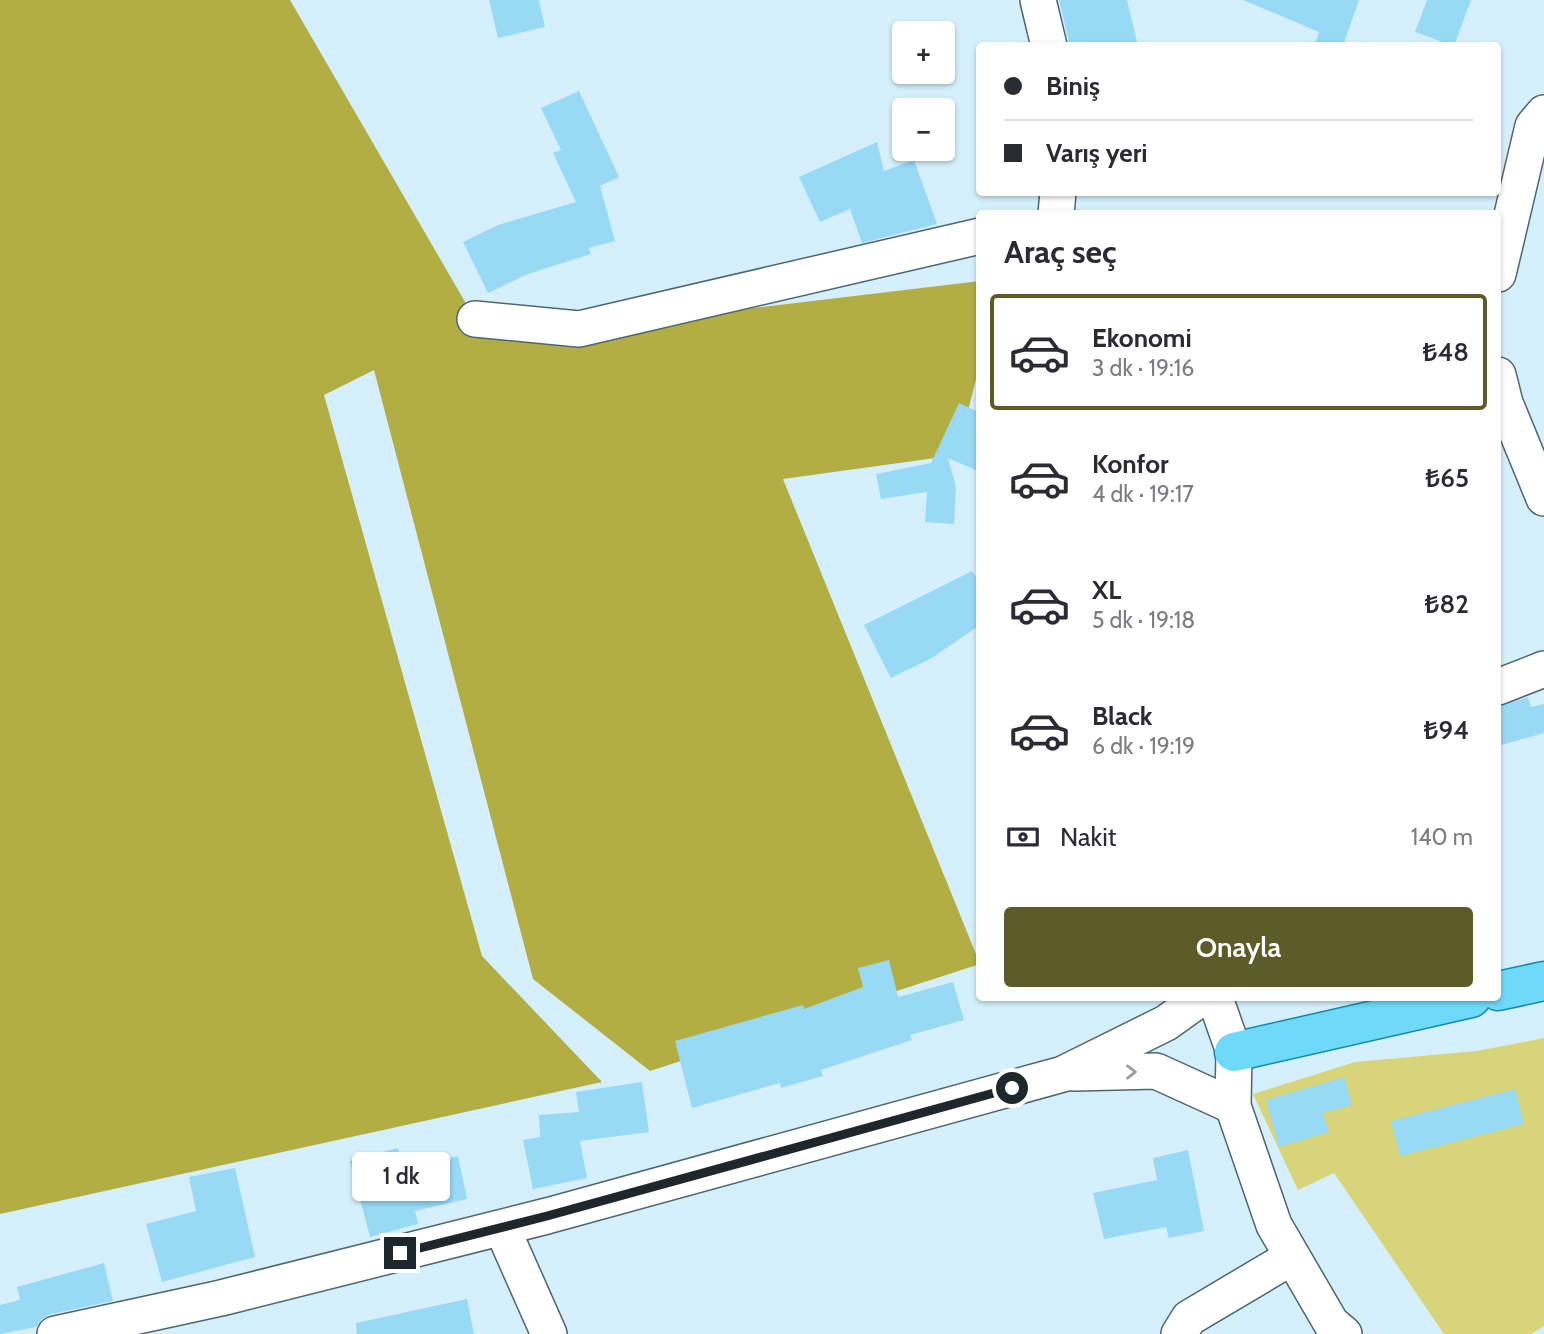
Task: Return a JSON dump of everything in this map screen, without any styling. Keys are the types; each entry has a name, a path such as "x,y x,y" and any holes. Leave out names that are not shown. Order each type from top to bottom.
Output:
{"main road":[{"path":"1501,990 1544,981"},
{"path":"1234,1052 1458,1001"}],"street":[{"path":"1038,0 1048,42"},
{"path":"1501,261 1533,126 1544,113"},
{"path":"475,319 579,329 976,237"},
{"path":"1501,387 1544,498"},
{"path":"1501,686 1544,669"},
{"path":"55,1334 222,1298 502,1228 1063,1073 1166,1023 1196,1001"},
{"path":"1216,1001 1234,1052 1233,1106 1274,1225 1331,1323 1345,1334"},
{"path":"1063,1073 1156,1072 1233,1106"},
{"path":"502,1228 549,1334"},
{"path":"1179,1334 1189,1318 1292,1257"}],"shaded area":[{"path":"0,0 290,0 475,319 579,329 976,281 976,379 957,455 783,479 976,954 976,965 650,1071 533,979 374,370 324,395 482,956 602,1082 0,1214"},
{"path":"1544,1038 1544,1326 1531,1334 1444,1334 1334,1173 1298,1190 1253,1094 1355,1062 1477,1051"}],"building":[{"path":"489,0 539,0 545,27 498,38"},
{"path":"1059,0 1127,0 1137,42 1069,42"},
{"path":"1243,0 1359,0 1344,42 1315,42 1319,32"},
{"path":"1427,0 1471,0 1455,42 1443,42 1415,32"},
{"path":"579,91 619,177 600,186 615,241 589,248 591,254 528,274 488,293 463,242 498,225 576,202 553,153 561,150 541,108"},
{"path":"877,142 884,171 914,161 937,224 862,243 850,209 820,222 799,177"},
{"path":"959,403 976,411 976,470 948,458 956,487 954,524 925,522 927,492 881,499 876,474 931,463"},
{"path":"972,571 976,576 976,628 932,658 891,678 864,625"},
{"path":"1528,697 1531,707 1544,704 1544,733 1501,745 1501,706"},
{"path":"889,960 898,997 953,982 964,1020 910,1035 912,1040 821,1070 823,1076 781,1088 780,1083 692,1108 675,1041 803,1005 804,1009 863,987 858,968"},
{"path":"1344,1077 1352,1105 1323,1113 1329,1132 1279,1147 1266,1100"},
{"path":"642,1082 649,1132 580,1141 587,1178 533,1189 523,1140 540,1137 539,1115 579,1112 576,1092"},
{"path":"1515,1089 1524,1124 1400,1156 1391,1121"},
{"path":"398,1148 403,1169 458,1156 467,1199 415,1211 418,1224 370,1237 350,1161"},
{"path":"1188,1150 1204,1231 1169,1238 1166,1227 1104,1239 1093,1193 1157,1180 1153,1158"},
{"path":"235,1168 255,1257 162,1282 146,1224 196,1211 189,1177"},
{"path":"104,1263 113,1301 51,1314 42,1319 36,1327 0,1334 0,1305 20,1300 17,1287"},
{"path":"467,1299 474,1334 357,1334 356,1323"}],"route":[{"path":"400,1253 547,1216 1012,1088"}]}
